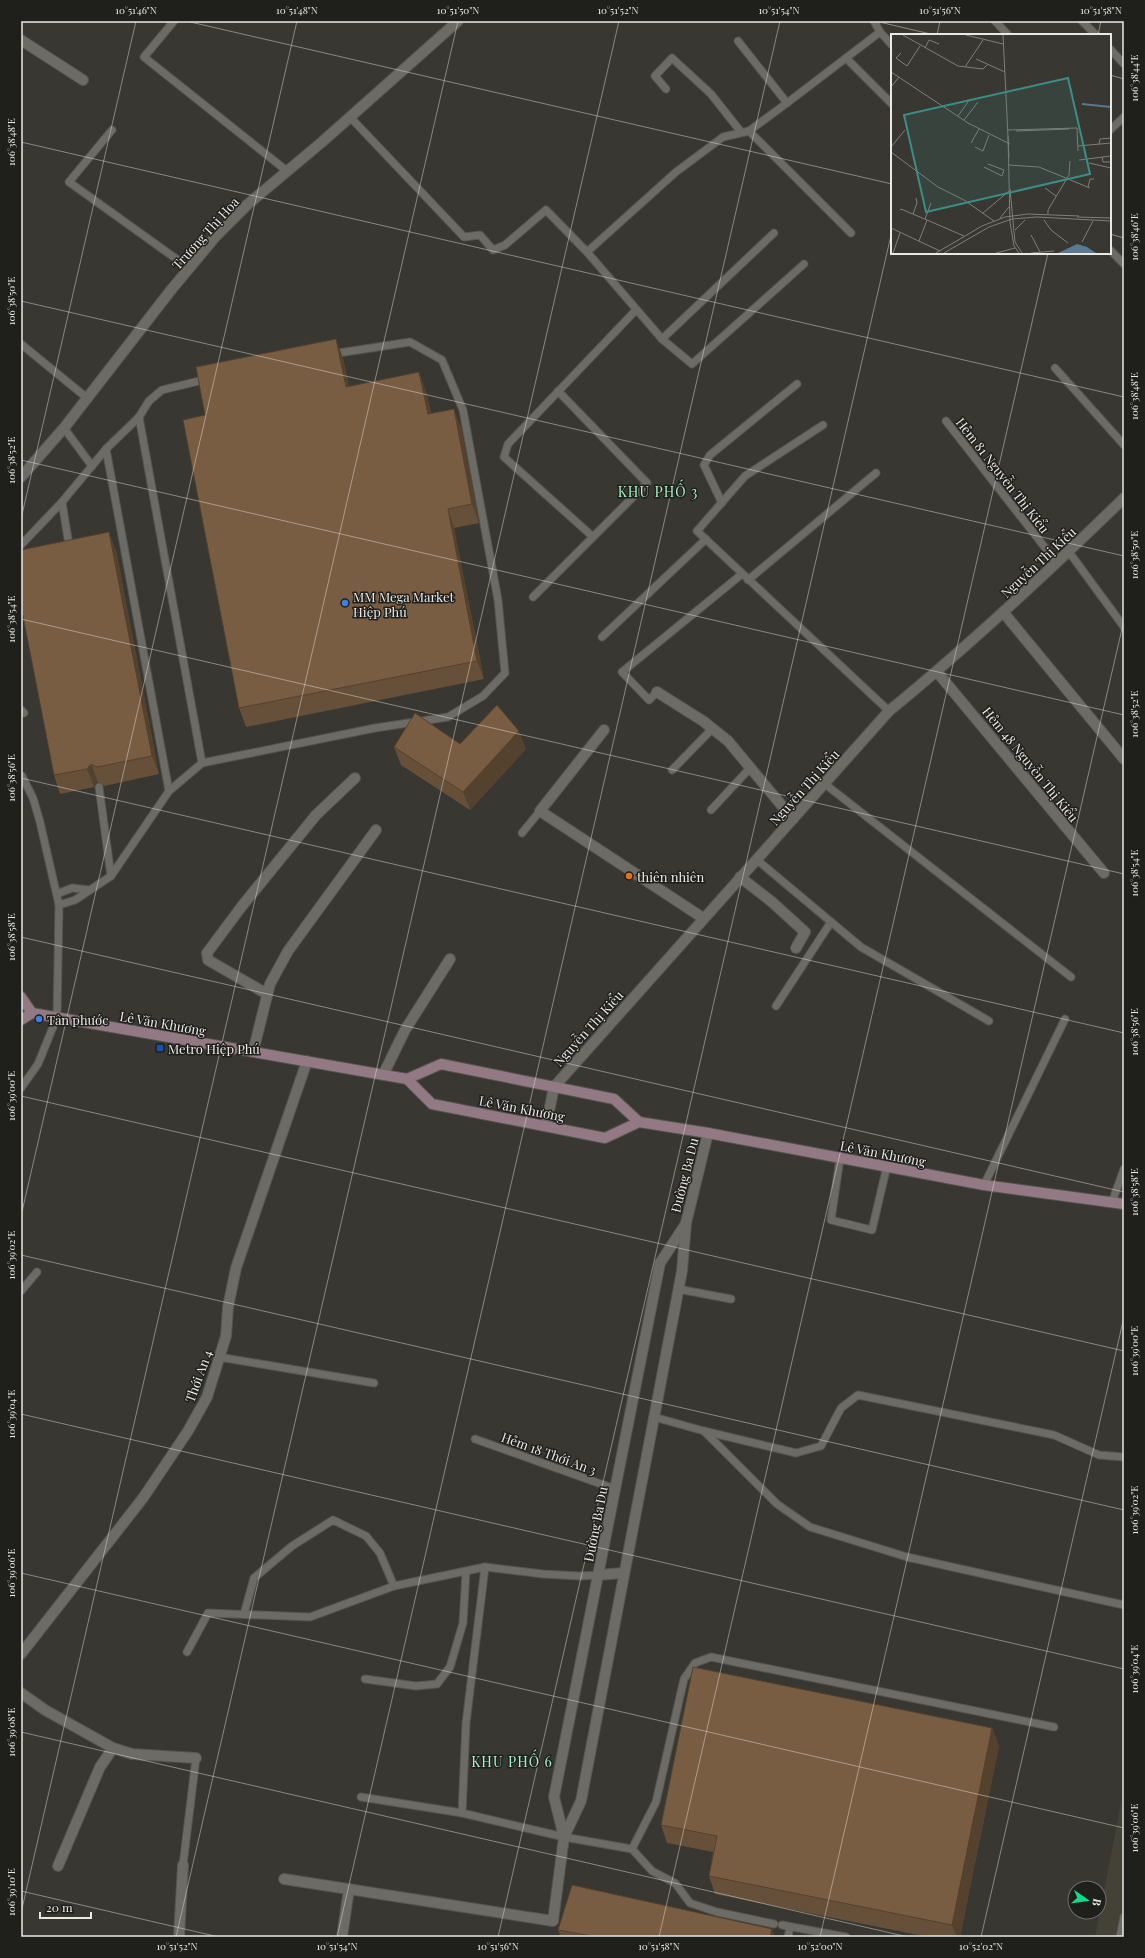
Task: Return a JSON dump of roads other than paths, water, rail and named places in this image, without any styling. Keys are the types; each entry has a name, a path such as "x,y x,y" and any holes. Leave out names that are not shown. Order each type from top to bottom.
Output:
{"main road":[{"path":"21,997 32,1012 21,1020"},
{"name":"Lê Văn Khương","path":"32,1012 57,1018 407,1079 441,1064 614,1099 639,1122 708,1133 984,1185 1124,1204"},
{"name":"Lê Văn Khương","path":"407,1079 432,1104 605,1138 639,1122"}],"street":[{"name":"Trương Thị Hoa","path":"21,477 64,428 189,268 216,236 248,204 287,172 458,21"},
{"path":"21,40 83,80"},
{"name":"Nguyễn Thị Kiểu","path":"546,1126 554,1087 889,711 938,672 1069,552 1124,498"},
{"path":"1003,612 1124,759"},
{"name":"Hẻm 48 Nguyễn Thị Kiểu","path":"938,672 1104,873"},
{"path":"657,692 713,728 728,741 751,767 793,820"},
{"path":"604,730 540,810 703,918"},
{"path":"267,994 208,960 207,953 242,906 316,815 355,778"},
{"path":"252,1052 270,984 288,951 376,830"},
{"path":"740,877 772,902 805,932 796,948"},
{"path":"383,1075 404,1030 450,959"},
{"name":"Thới An 4","path":"21,1654 143,1498 188,1431 207,1398 226,1336 228,1307 236,1268 307,1061"},
{"name":"Đường Ba Du","path":"349,1889 553,1921 564,1837 581,1801 678,1289 686,1223 708,1133"},
{"name":"Đường Ba Du","path":"564,1837 554,1797 615,1489 660,1263 686,1223"},
{"path":"598,1575 623,1573"},
{"path":"21,1693 45,1710 113,1748 132,1754 196,1758"},
{"path":"58,1866 100,1767 113,1748"},
{"path":"179,1937 183,1865"},
{"path":"284,1879 349,1889 342,1937"}],"lane":[{"path":"174,21 144,57 287,172"},
{"path":"874,21 880,32 891,43"},
{"path":"995,21 1007,34"},
{"path":"1082,21 1095,34"},
{"path":"587,252 676,172 723,137 749,131 788,104 880,32"},
{"path":"738,42 788,104"},
{"path":"1111,51 1124,64"},
{"path":"666,89 655,76 672,58 711,94 741,132"},
{"path":"846,58 891,103"},
{"path":"350,117 464,237 480,235 493,250 505,245 546,210 587,252 662,339 692,364 804,264"},
{"path":"1111,129 1124,117"},
{"path":"112,130 69,182 189,268"},
{"path":"749,131 851,233"},
{"path":"662,339 774,233"},
{"path":"1111,251 1124,264"},
{"path":"592,536 504,456 508,444 636,310"},
{"path":"59,905 75,900 111,876 169,791 202,763 382,727 448,717 483,696 505,673 498,600 463,410 442,360 410,342 321,356"},
{"path":"21,344 87,398"},
{"path":"1055,368 1124,445"},
{"path":"21,545 62,502 106,449 139,417 149,401 162,390 213,378"},
{"path":"722,503 704,464 710,455 797,384"},
{"path":"533,596 647,483 558,391"},
{"path":"139,417 202,763"},
{"name":"Hẻm 81 Nguyễn Thị Kiểu","path":"946,422 1057,563"},
{"path":"823,425 745,476 697,531 889,711"},
{"path":"64,428 92,466"},
{"path":"106,449 169,791"},
{"path":"748,580 876,473"},
{"path":"62,502 68,539"},
{"path":"602,637 706,539"},
{"path":"1069,552 1124,627"},
{"path":"657,692 649,700 622,672 742,574"},
{"path":"672,770 713,728"},
{"path":"711,810 751,767"},
{"path":"21,1088 38,1064 57,1018 59,905 40,822 32,798 22,776"},
{"path":"825,784 1071,977"},
{"path":"99,787 111,876"},
{"path":"522,833 540,810"},
{"path":"756,859 861,947 989,1021"},
{"path":"56,894 72,888 90,890"},
{"path":"776,1006 831,922"},
{"path":"984,1185 1065,1019"},
{"path":"840,1158 831,1220 872,1230 887,1166"},
{"path":"1112,1202 1124,1168"},
{"path":"21,1291 37,1272"},
{"path":"678,1289 731,1299"},
{"path":"219,1357 374,1383"},
{"path":"654,1417 704,1431 796,1453 821,1446 841,1408 858,1394 1054,1435 1099,1455 1124,1457"},
{"path":"704,1431 777,1504 810,1527 907,1557 1124,1605"},
{"name":"Hẻm 18 Thới An 3","path":"475,1439 615,1489"},
{"path":"244,1614 254,1578 292,1546 333,1520 366,1536 380,1553 394,1586"},
{"path":"187,1652 208,1613 310,1617 394,1586 485,1567 543,1574 580,1576 598,1575"},
{"path":"462,1813 466,1723 485,1567"},
{"path":"365,1679 416,1686 437,1684 450,1667 463,1624 466,1572"},
{"path":"632,1849 656,1802 684,1679 695,1663 711,1657 1054,1727"},
{"path":"183,1865 196,1758"},
{"path":"361,1797 462,1813 564,1837 632,1849 652,1871 675,1884 690,1903 716,1912 774,1924"},
{"path":"1120,1937 1124,1917"},
{"path":"782,1925 846,1937"},
{"path":"788,1937 790,1927"}],"place":[{"name":"MM Mega Market Hiệp Phú","path":"345,603"},
{"name":"thiên nhiên","path":"629,876"},
{"name":"Tân phước","path":"39,1019"},
{"name":"Metro Hiệp Phú","path":"160,1048"}],"district":[{"name":"KHU PHỐ 3","path":"658,491"},
{"name":"KHU PHỐ 6","path":"512,1761"}]}
